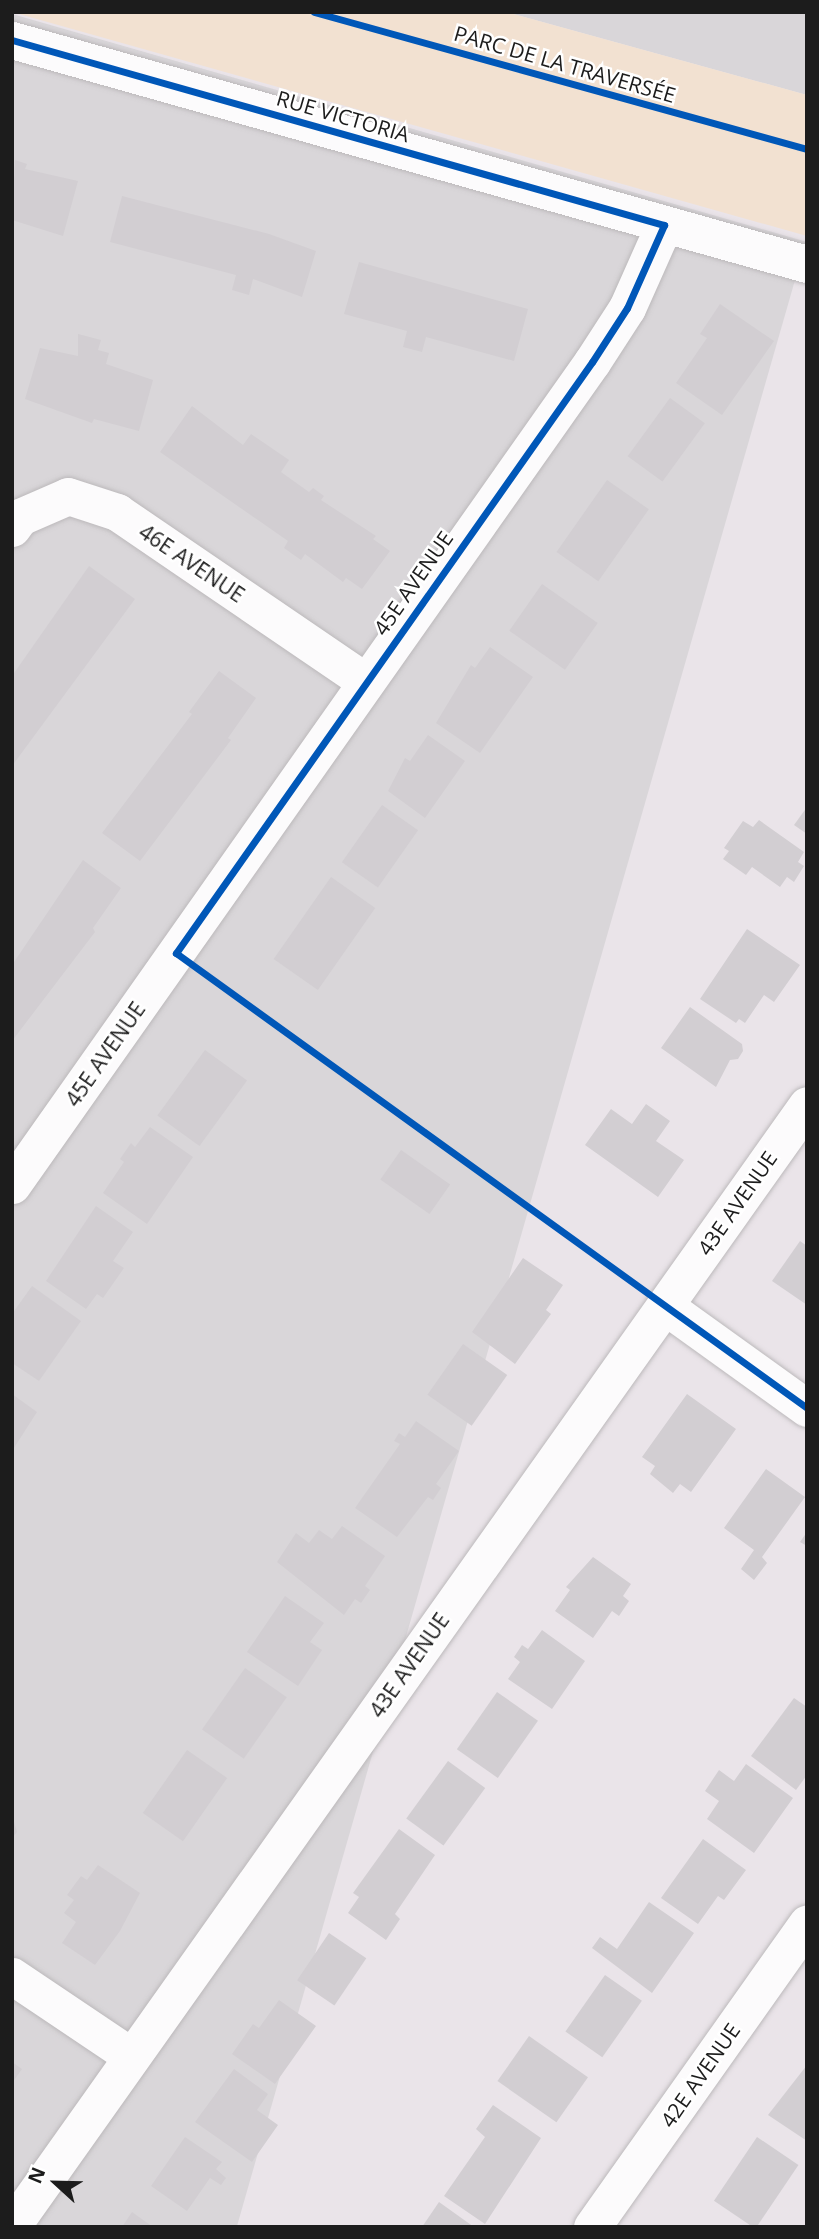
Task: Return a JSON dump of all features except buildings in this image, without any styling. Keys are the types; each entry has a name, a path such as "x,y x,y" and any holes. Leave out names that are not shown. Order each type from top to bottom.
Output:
{"street":[{"name":"RUE VICTORIA","path":"12,40 807,264"},
{"name":"45E AVENUE","path":"12,1185 628,308 664,225"},
{"name":"46E AVENUE","path":"12,528 20,517 68,496 117,512 365,681"},
{"name":"43E AVENUE","path":"12,2227 807,1105"},
{"path":"665,1306 807,1408"},
{"name":"42E AVENUE","path":"592,2227 807,1923"},
{"path":"12,1976 131,2056"}],"shaded area":[{"path":"12,12 506,12 807,95 807,236"},
{"path":"506,12 807,12 807,95"},
{"path":"12,14 806,242 237,2227 12,2227"}],"cycle path":[{"name":"PARC DE LA TRAVERSÉE","path":"314,12 807,149"},
{"path":"12,40 664,225 627,308 592,362 176,953 807,1408"}]}
